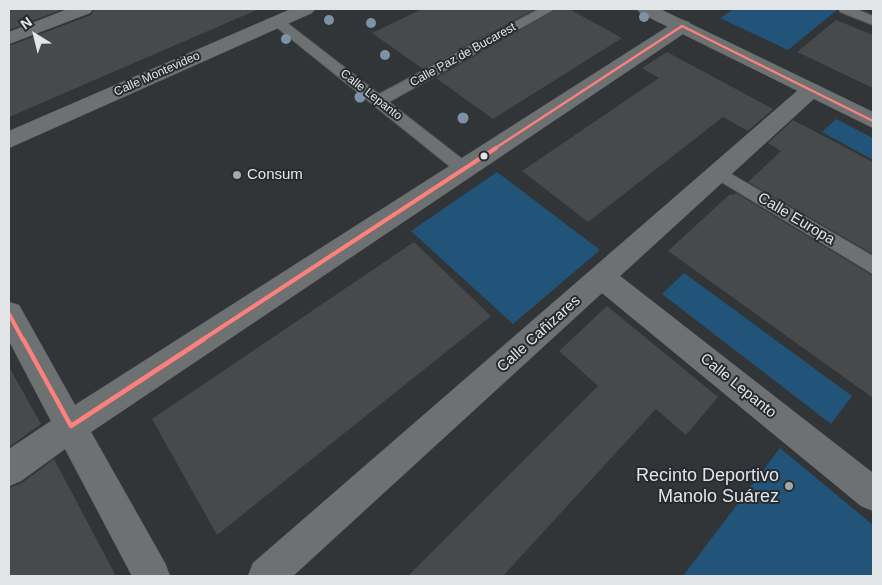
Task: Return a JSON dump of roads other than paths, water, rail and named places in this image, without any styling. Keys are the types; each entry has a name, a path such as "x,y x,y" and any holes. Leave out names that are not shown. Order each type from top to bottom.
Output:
{"street":[{"path":"9,38 84,9"},
{"name":"Calle Montevideo","path":"9,140 306,9"},
{"name":"Calle Paz de Bucarest","path":"378,101 548,9"},
{"path":"646,9 873,121"},
{"path":"845,9 873,21"},
{"name":"Calle Lepanto","path":"277,22 464,169"},
{"path":"9,469 71,426 682,26"},
{"name":"Calle Cañizares","path":"266,576 603,278 811,90"},
{"name":"Calle Europa","path":"719,173 873,266"},
{"name":"Calle Lepanto","path":"603,278 873,494"},
{"path":"9,314 152,576"}],"place":[{"name":"Consum","path":"237,175"},
{"name":"Recinto Deportivo Manolo Suárez","path":"789,486"}]}
